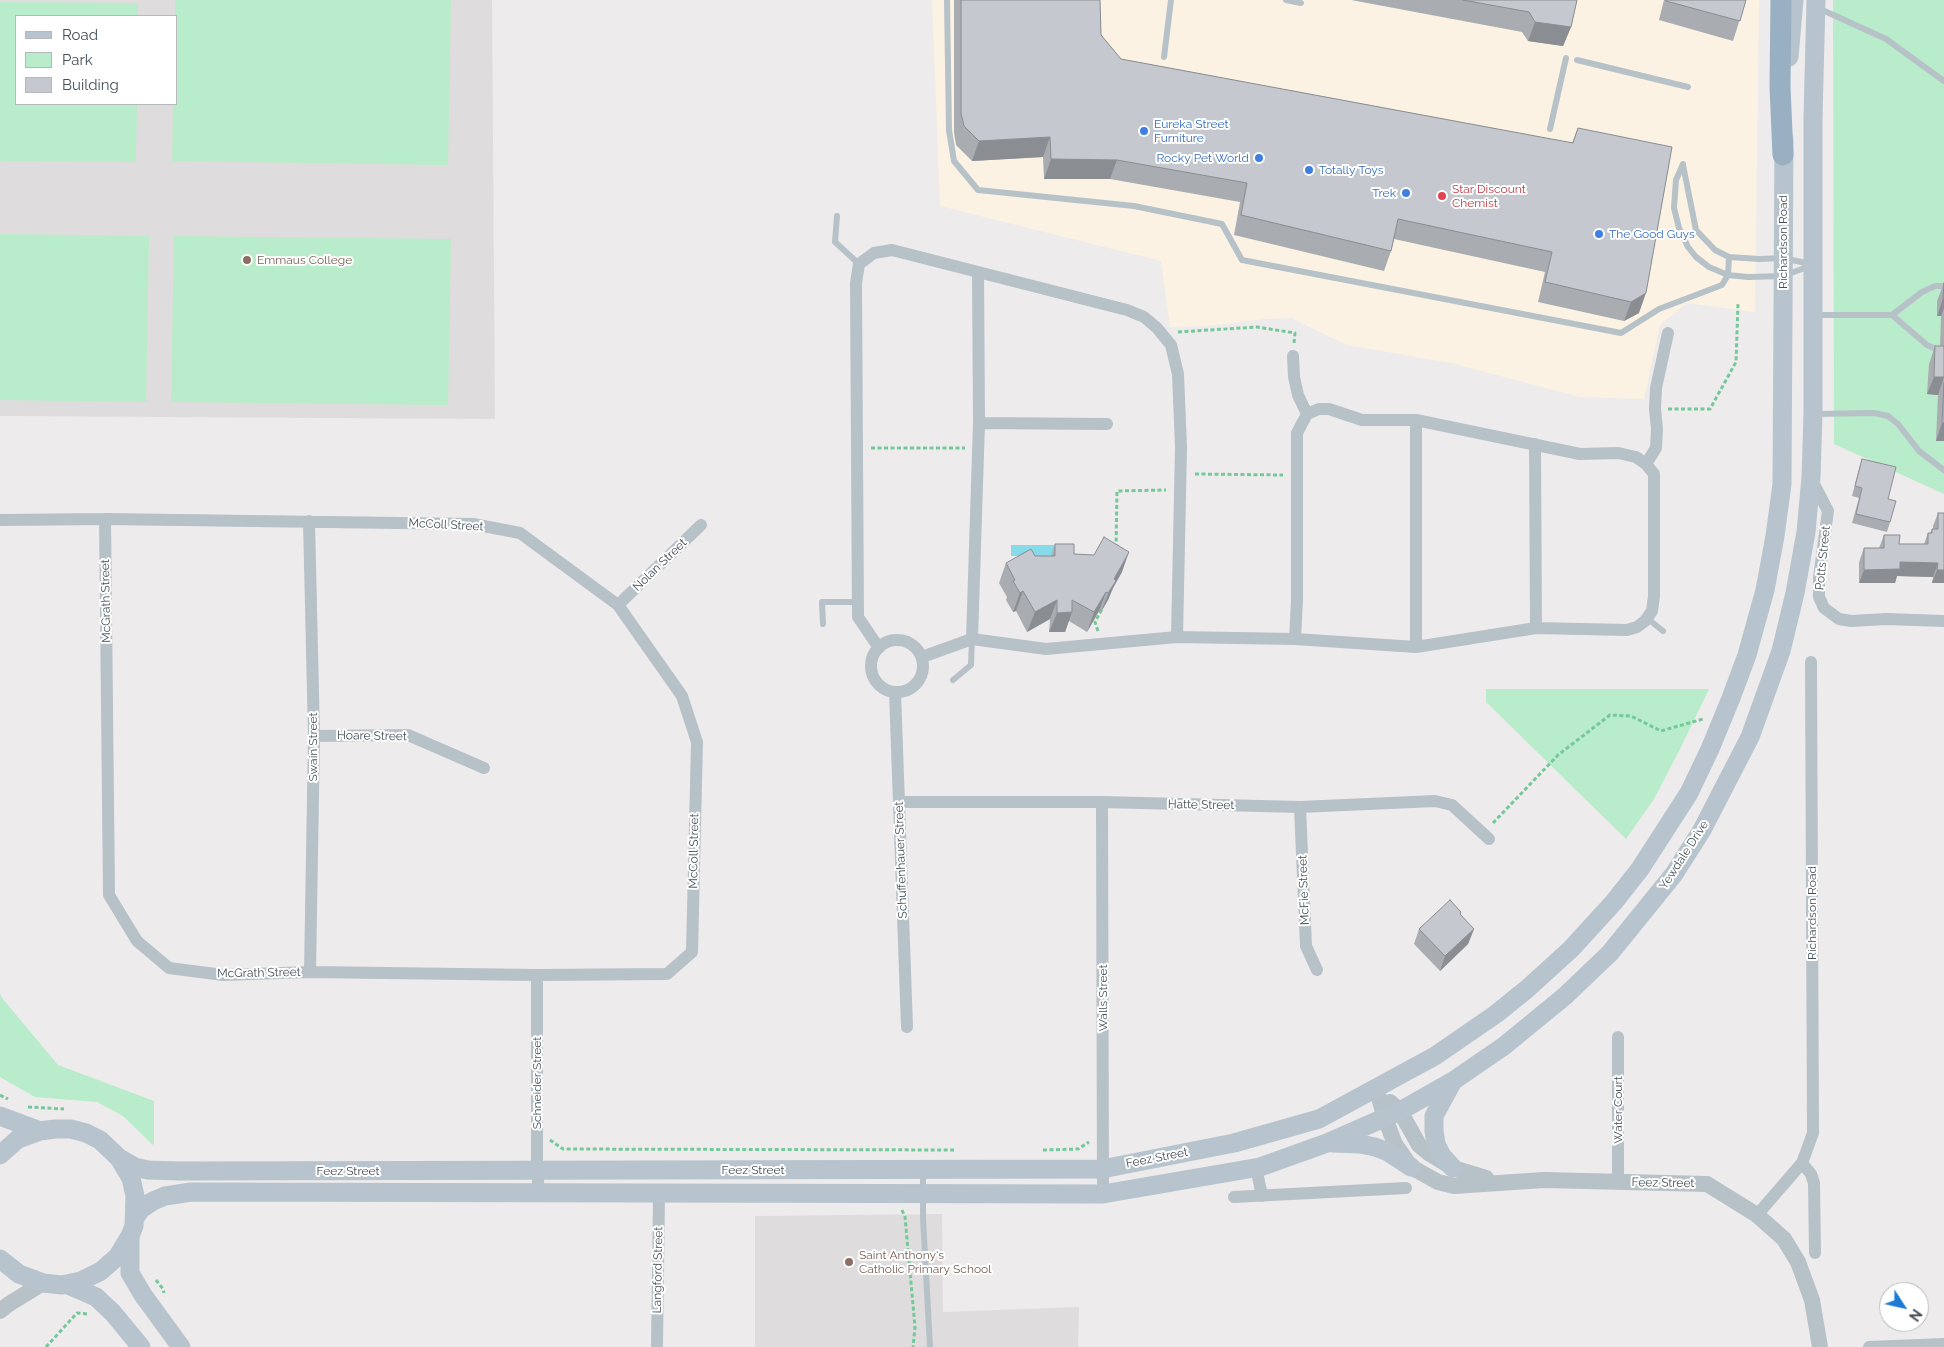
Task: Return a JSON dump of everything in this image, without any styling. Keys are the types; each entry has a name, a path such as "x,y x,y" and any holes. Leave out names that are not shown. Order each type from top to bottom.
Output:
{"highway":[{"path":"1781,0 1780,87 1783,155"}],"main road":[{"name":"Richardson Road","path":"1376,1088 1435,1056 1496,1014 1527,989 1570,949 1614,902 1640,869 1689,793 1731,698 1747,655 1765,590 1782,484 1783,155 1794,0"},
{"path":"1811,477 1814,315 1813,118 1816,4"},
{"name":"Yewdale Drive","path":"1392,1115 1453,1081 1504,1046 1565,996 1610,953 1674,874 1702,830 1750,737 1781,651 1795,593 1806,532 1811,477"},
{"path":"1453,1081 1434,1116 1436,1144 1442,1156 1453,1168"},
{"name":"Feez Street","path":"119,1158 135,1167 179,1171 1102,1169 1234,1144 1319,1119 1376,1088"},
{"path":"6,1108 40,1131"},
{"name":"Feez Street","path":"135,1218 141,1209 153,1201 165,1196 191,1192 539,1191 659,1194 923,1192 1103,1194 1256,1167 1327,1143 1392,1115"},
{"path":"0,1155 18,1139 40,1131 71,1129 100,1140 119,1158 131,1178 135,1196 135,1218 130,1236 118,1256 101,1271 80,1281 66,1284 43,1283 19,1274 0,1258"},
{"path":"1327,1143 1360,1144 1376,1147 1388,1152 1411,1167"},
{"path":"130,1236 130,1272 143,1294 181,1347"},
{"path":"66,1284 96,1297 113,1313 141,1347"}],"street":[{"path":"879,648 858,617 856,283 859,264 874,253 892,250 1127,310 1144,317 1157,328 1171,345 1178,374 1180,490 1177,637"},
{"path":"972,639 979,423 978,272"},
{"path":"1646,464 1656,448 1656,388 1668,333"},
{"path":"1293,356 1294,377 1298,395 1307,414"},
{"path":"922,657 972,639 1046,649 1177,637 1295,640 1416,647 1536,628 1627,630 1638,627 1652,611 1654,596 1654,474 1646,464 1636,457 1618,453 1580,454 1416,420 1362,420 1329,409 1319,409 1307,414 1297,433 1297,600 1295,640"},
{"path":"1416,420 1416,647"},
{"path":"979,423 1107,424"},
{"path":"1535,444 1536,628"},
{"name":"Potts Street","path":"1811,477 1828,511 1819,577 1819,597 1824,608 1839,619 1851,621 1886,619 1944,621"},
{"name":"McColl Street","path":"0,520 104,519 473,524 520,533 618,605 682,696 697,742 692,952"},
{"name":"McGrath Street","path":"104,519 109,895 137,941 169,968 223,975 310,972 537,975 667,974 692,952"},
{"name":"Swain Street","path":"309,522 314,736 310,972"},
{"name":"Nolan Street","path":"618,605 702,525"},
{"path":"902,641 917,649 922,657 922,674 912,688 904,692 895,692 887,690 875,679 872,663 879,648 886,643 902,641"},
{"name":"Richardson Road","path":"1757,1214 1802,1163 1813,1133 1811,662"},
{"name":"Schuffenhauer Street","path":"895,692 907,1027"},
{"name":"Hoare Street","path":"314,736 408,735 484,768"},
{"name":"Hatte Street","path":"899,802 1102,802 1300,807 1435,801 1452,805 1486,836"},
{"name":"Walls Street","path":"1102,802 1103,1194"},
{"name":"McFie Street","path":"1300,807 1306,946 1317,970"},
{"name":"Schneider Street","path":"537,975 537,1171 539,1191"},
{"name":"Water Court","path":"1618,1037 1618,1183"},
{"name":"Feez Street","path":"1376,1088 1392,1115 1434,1158 1453,1168 1498,1182"},
{"name":"Feez Street","path":"1392,1115 1395,1144 1411,1167 1438,1182 1454,1186 1544,1180 1707,1184 1757,1214 1784,1239 1798,1262 1812,1300 1820,1347"},
{"path":"1802,1163 1811,1174 1814,1184 1815,1253"},
{"path":"1256,1167 1262,1196"},
{"path":"1234,1197 1406,1188"},
{"name":"Langford Street","path":"657,1347 659,1194"},
{"path":"0,1311 43,1283"},
{"path":"1869,1347 1944,1344"}],"lane":[{"path":"947,0 949,130 954,161 978,190 1134,206 1222,224 1242,260 1270,267 1621,333 1659,309 1722,285 1728,275 1729,257"},
{"path":"1164,58 1171,0"},
{"path":"1286,0 1301,3"},
{"path":"1816,4 1886,39 1944,81"},
{"path":"1550,129 1566,58"},
{"path":"1577,60 1688,86"},
{"path":"1813,265 1783,267 1728,275 1709,267 1696,257 1688,247 1679,228 1674,208 1676,180 1682,164 1696,230 1704,241 1715,250 1729,257 1759,259 1783,267 1813,265"},
{"path":"837,216 835,242 859,264"},
{"path":"1814,315 1892,315 1922,292 1934,286 1944,286"},
{"path":"1892,315 1928,345 1944,353"},
{"path":"1813,414 1874,413 1888,416 1898,424 1919,451 1944,470"},
{"path":"823,624 822,602 858,602"},
{"path":"1647,618 1663,630"},
{"path":"953,680 971,666 972,639"},
{"path":"923,1168 930,1347"}],"path":[{"path":"1655,409 1710,409 1736,362 1738,304"},
{"path":"1164,337 1172,333 1257,327 1295,333 1293,356"},
{"path":"857,448 978,448"},
{"path":"1180,474 1296,475"},
{"path":"1115,551 1117,491 1180,490"},
{"path":"1102,643 1095,622 1103,608"},
{"path":"1486,836 1558,756 1610,715 1631,716 1662,731 1706,719"},
{"path":"0,1095 6,1108"},
{"path":"20,1104 39,1108 64,1109"},
{"path":"548,1138 563,1149 955,1150"},
{"path":"1039,1150 1078,1149 1090,1142"},
{"path":"900,1207 905,1217 906,1226 915,1327 914,1347"},
{"path":"46,1347 77,1313 90,1314"}],"shaded area":[{"name":"Emmaus College","path":"0,0 492,0 495,419 0,416"},
{"path":"932,0 1759,0 1755,312 1687,303 1660,325 1644,399 1580,397 1451,363 1347,345 1291,318 1263,319 1208,326 1170,327 1161,261 940,206"},
{"name":"Saint Anthony's Catholic Primary School","path":"942,1214 943,1312 1079,1307 1078,1347 755,1347 755,1216"}],"green space":[{"path":"175,0 451,0 448,165 172,161 173,105 178,105 178,15 175,15"},
{"path":"1833,0 1944,0 1944,494 1834,444"},
{"path":"0,2 138,3 138,15 15,15 15,105 137,105 136,162 0,161"},
{"path":"0,234 149,236 146,402 0,400"},
{"path":"174,236 451,239 448,405 171,402"},
{"path":"1486,689 1709,689 1654,799 1626,839 1486,702"},
{"path":"0,993 2,998 58,1065 154,1101 154,1146 123,1116 97,1102 35,1097 0,1077"}],"water":[{"path":"1011,545 1074,545 1074,560 1030,577 1018,556 1011,556"}],"building":[{"path":"961,0 1100,0 1101,35 1121,59 1573,143 1578,128 1672,147 1646,293 1631,302 1545,282 1552,252 1398,219 1391,251 1241,215 1247,183 1117,160 1051,159 1050,137 979,141 964,126 961,113"},
{"path":"1463,0 1577,0 1571,27 1535,22 1529,12"},
{"path":"1666,0 1746,0 1740,21"},
{"path":"1935,346 1944,346 1944,377 1934,377"},
{"path":"1944,383 1944,423 1942,423"},
{"path":"1862,459 1896,467 1888,499 1896,501 1890,522 1856,514 1862,488 1855,486"},
{"path":"1938,513 1944,513 1944,570 1937,570 1938,563 1900,562 1900,569 1864,570 1864,548 1884,548 1884,535 1900,535 1899,544 1928,544 1928,533 1932,533 1932,529 1938,529"},
{"path":"1104,537 1129,552 1114,579 1116,581 1108,593 1106,592 1094,612 1072,600 1072,612 1057,613 1057,600 1035,612 1023,591 1020,593 1006,563 1031,549 1035,556 1055,556 1055,544 1074,544 1074,554 1094,555"},
{"path":"1450,900 1474,929 1445,956 1419,929"}],"place":[{"name":"Eureka Street Furniture","path":"1144,131"},
{"name":"Rocky Pet World","path":"1259,158"},
{"name":"Totally Toys","path":"1309,170"},
{"name":"Trek","path":"1406,193"},
{"name":"Star Discount Chemist","path":"1442,196"},
{"name":"The Good Guys","path":"1599,234"},
{"name":"Emmaus College","path":"247,260"},
{"name":"Saint Anthony's Catholic Primary School","path":"849,1262"}]}
